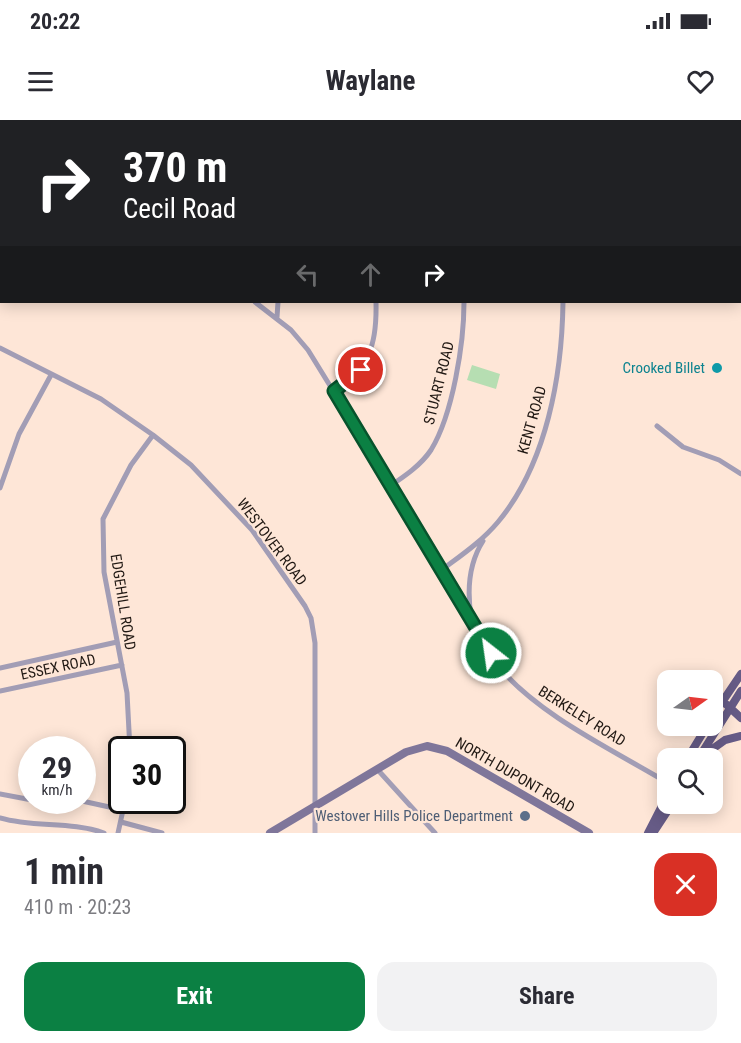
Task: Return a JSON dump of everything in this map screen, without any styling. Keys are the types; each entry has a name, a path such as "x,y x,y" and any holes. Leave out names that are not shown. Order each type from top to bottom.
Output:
{"main road":[{"path":"705,748 741,674"},
{"path":"723,708 741,691"},
{"path":"728,704 741,709"},
{"path":"728,704 741,718"},
{"path":"715,748 723,742 741,736"},
{"name":"NORTH DUPONT ROAD","path":"270,833 314,804 415,748 439,747 589,833"},
{"path":"648,833 658,814"},
{"path":"653,833 665,814"}],"street":[{"name":"BERKELEY ROAD","path":"256,303 277,317 308,350 443,569 498,666 529,699 657,776"},
{"path":"277,317 278,303"},
{"path":"334,391 361,370 371,353 377,323 376,303"},
{"name":"STUART ROAD","path":"390,486 411,472 430,452 436,441 457,372 464,329 464,303"},
{"name":"KENT ROAD","path":"471,619 469,595 473,563 489,532 514,499 540,442 559,360 563,303"},
{"name":"WESTOVER ROAD","path":"0,348 100,399 153,435 191,465 252,530 311,618 316,663 315,833"},
{"path":"0,488 19,434 51,375"},
{"path":"657,426 683,447 719,460 741,474"},
{"name":"EDGEHILL ROAD","path":"131,736 122,665 104,572 103,519 130,465 153,435"},
{"name":"KENT ROAD","path":"443,569 489,532"},
{"name":"ESSEX ROAD","path":"0,668 117,642"},
{"name":"ESSEX ROAD","path":"0,692 122,665"},
{"path":"377,769 435,833"},
{"path":"0,794 18,797"},
{"path":"118,833 122,814"},
{"path":"0,818 28,825 75,825 104,833"},
{"path":"121,822 162,833"}],"green space":[{"path":"472,365 500,374 496,389 467,380"}],"place":[{"name":"Crooked Billet","path":"717,368"},
{"name":"Westover Hills Police Department","path":"525,816"}],"route":[{"path":"361,370 334,391 390,486 443,569 491,653"}]}
